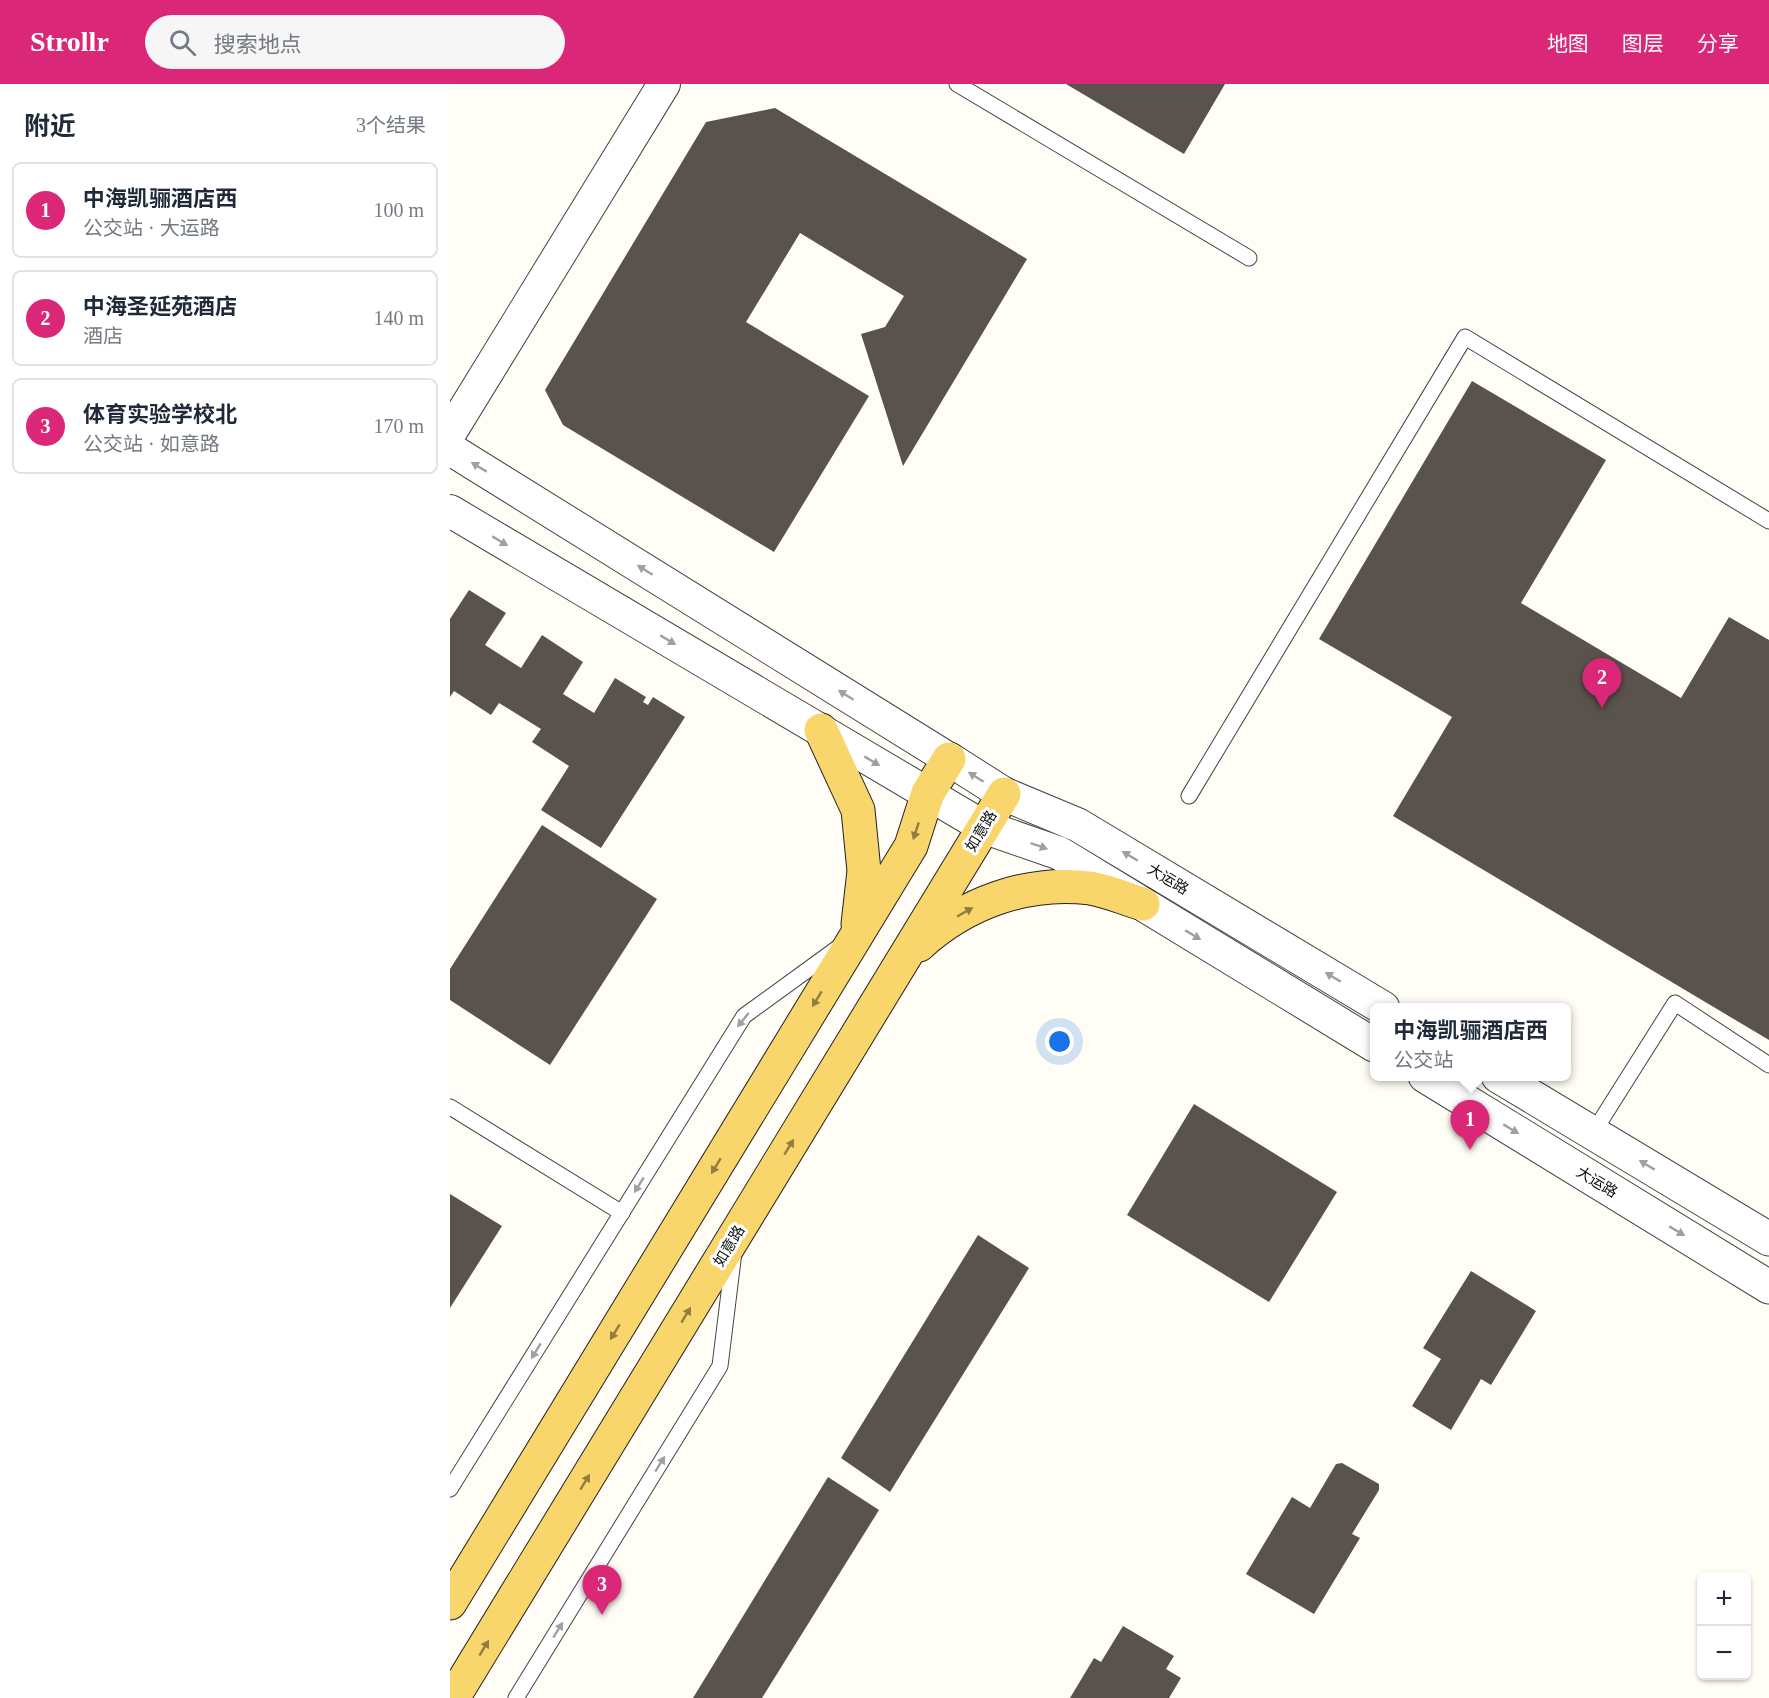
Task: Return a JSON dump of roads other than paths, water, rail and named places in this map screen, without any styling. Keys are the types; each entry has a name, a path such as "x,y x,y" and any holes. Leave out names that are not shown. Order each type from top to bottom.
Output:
{"main road":[{"path":"821,730 858,810 864,871 856,935"},
{"path":"450,1603 911,846 928,793 949,759"},
{"name":"如意路","path":"453,1698 1004,794"},
{"path":"903,961 939,927 974,907 1015,892 1053,886 1092,888 1143,904"}],"street":[{"path":"450,433 664,84"},
{"path":"450,449 949,759"},
{"path":"450,511 984,827 1059,853 1370,1043"},
{"name":"大运路","path":"949,759 1004,794 1078,825 1375,1003"},
{"name":"大运路","path":"1432,1081 1769,1287"},
{"path":"1505,1081 1769,1239"}],"lane":[{"path":"957,84 1249,258"},
{"path":"1189,796 1465,337 1769,521"},
{"path":"450,1489 744,1016 856,935"},
{"path":"1593,1133 1675,1003 1769,1065"},
{"path":"450,1107 622,1213"},
{"path":"516,1698 720,1366 736,1233"}],"place":[{"name":"中海圣延苑酒店","path":"1602,708"},
{"name":"中海凯骊酒店西","path":"1470,1150"},
{"name":"体育实验学校北","path":"602,1615"}]}
